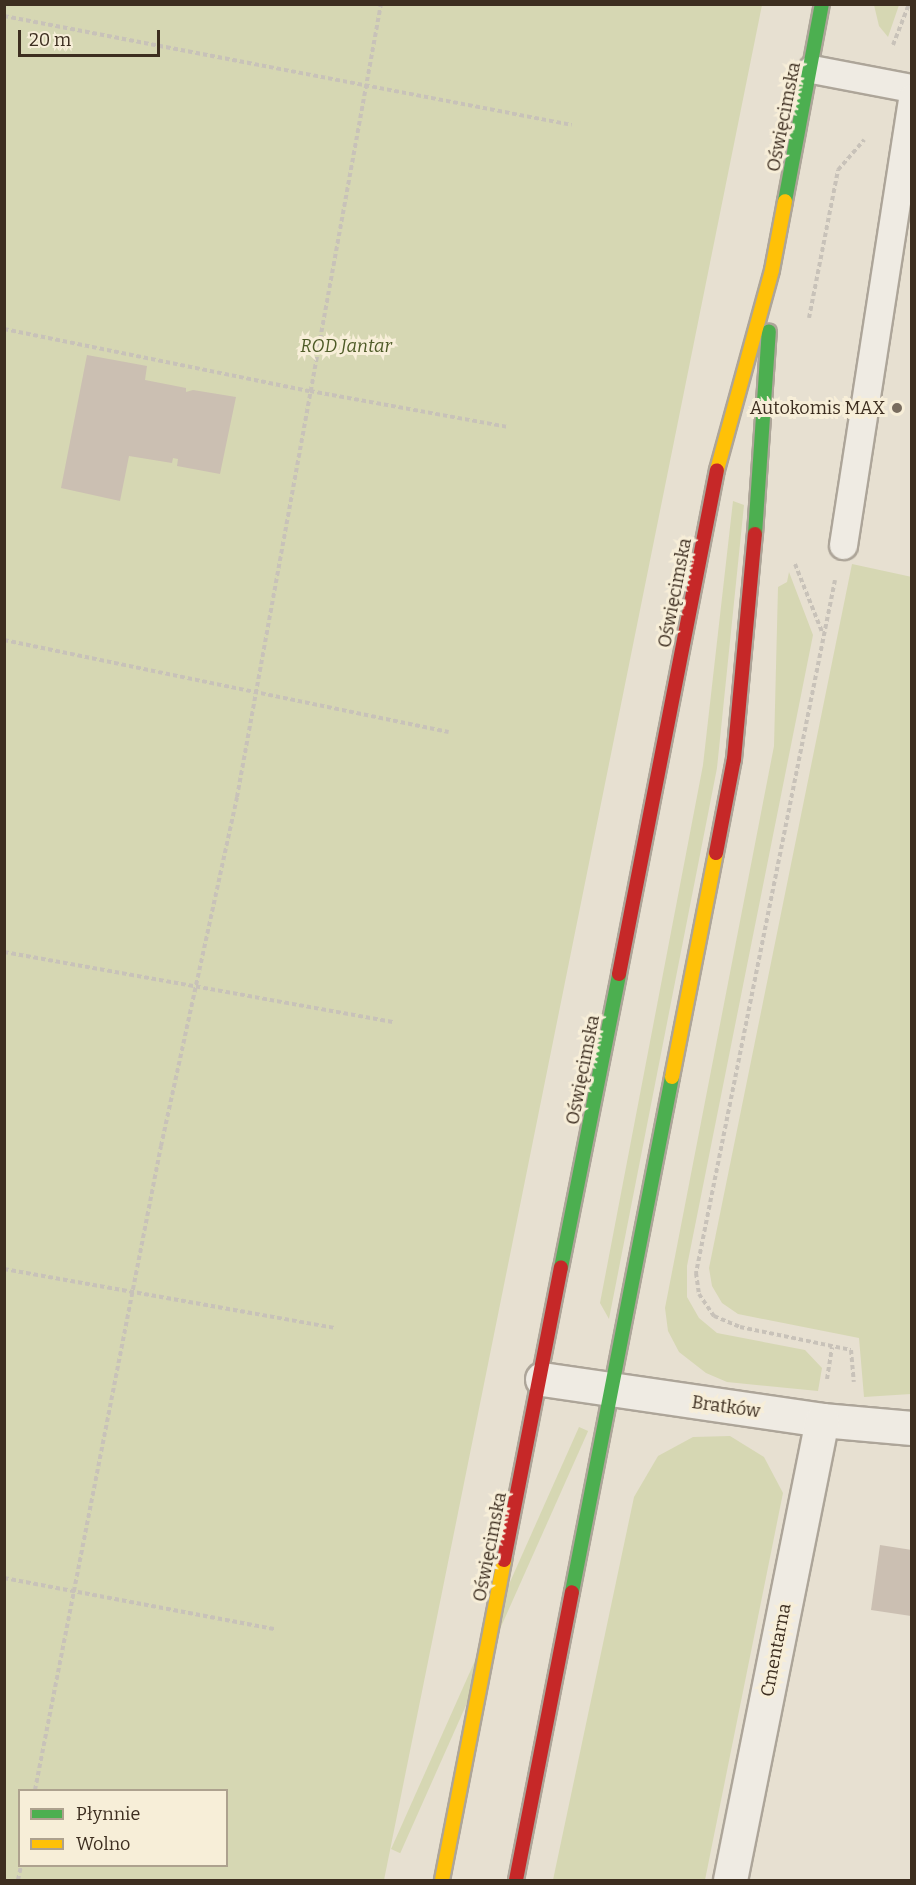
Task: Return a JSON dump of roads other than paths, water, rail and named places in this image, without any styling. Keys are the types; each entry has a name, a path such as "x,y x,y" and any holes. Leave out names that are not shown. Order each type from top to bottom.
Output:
{"main road":[{"name":"Oświęcimska","path":"442,1881 542,1379 718,464 772,270 812,69 822,5"},
{"name":"Oświęcimska","path":"516,1881 614,1392 734,759 761,471 772,270"}],"street":[{"name":"Bratków","path":"542,1379 614,1392 822,1420 912,1428"},
{"name":"Cmentarna","path":"730,1881 822,1420"}],"lane":[{"path":"812,69 912,88"},
{"path":"843,545 912,97"}],"place":[{"name":"Autokomis MAX","path":"897,408"}],"park label":[{"name":"ROD Jantar","path":"346,346"}]}
